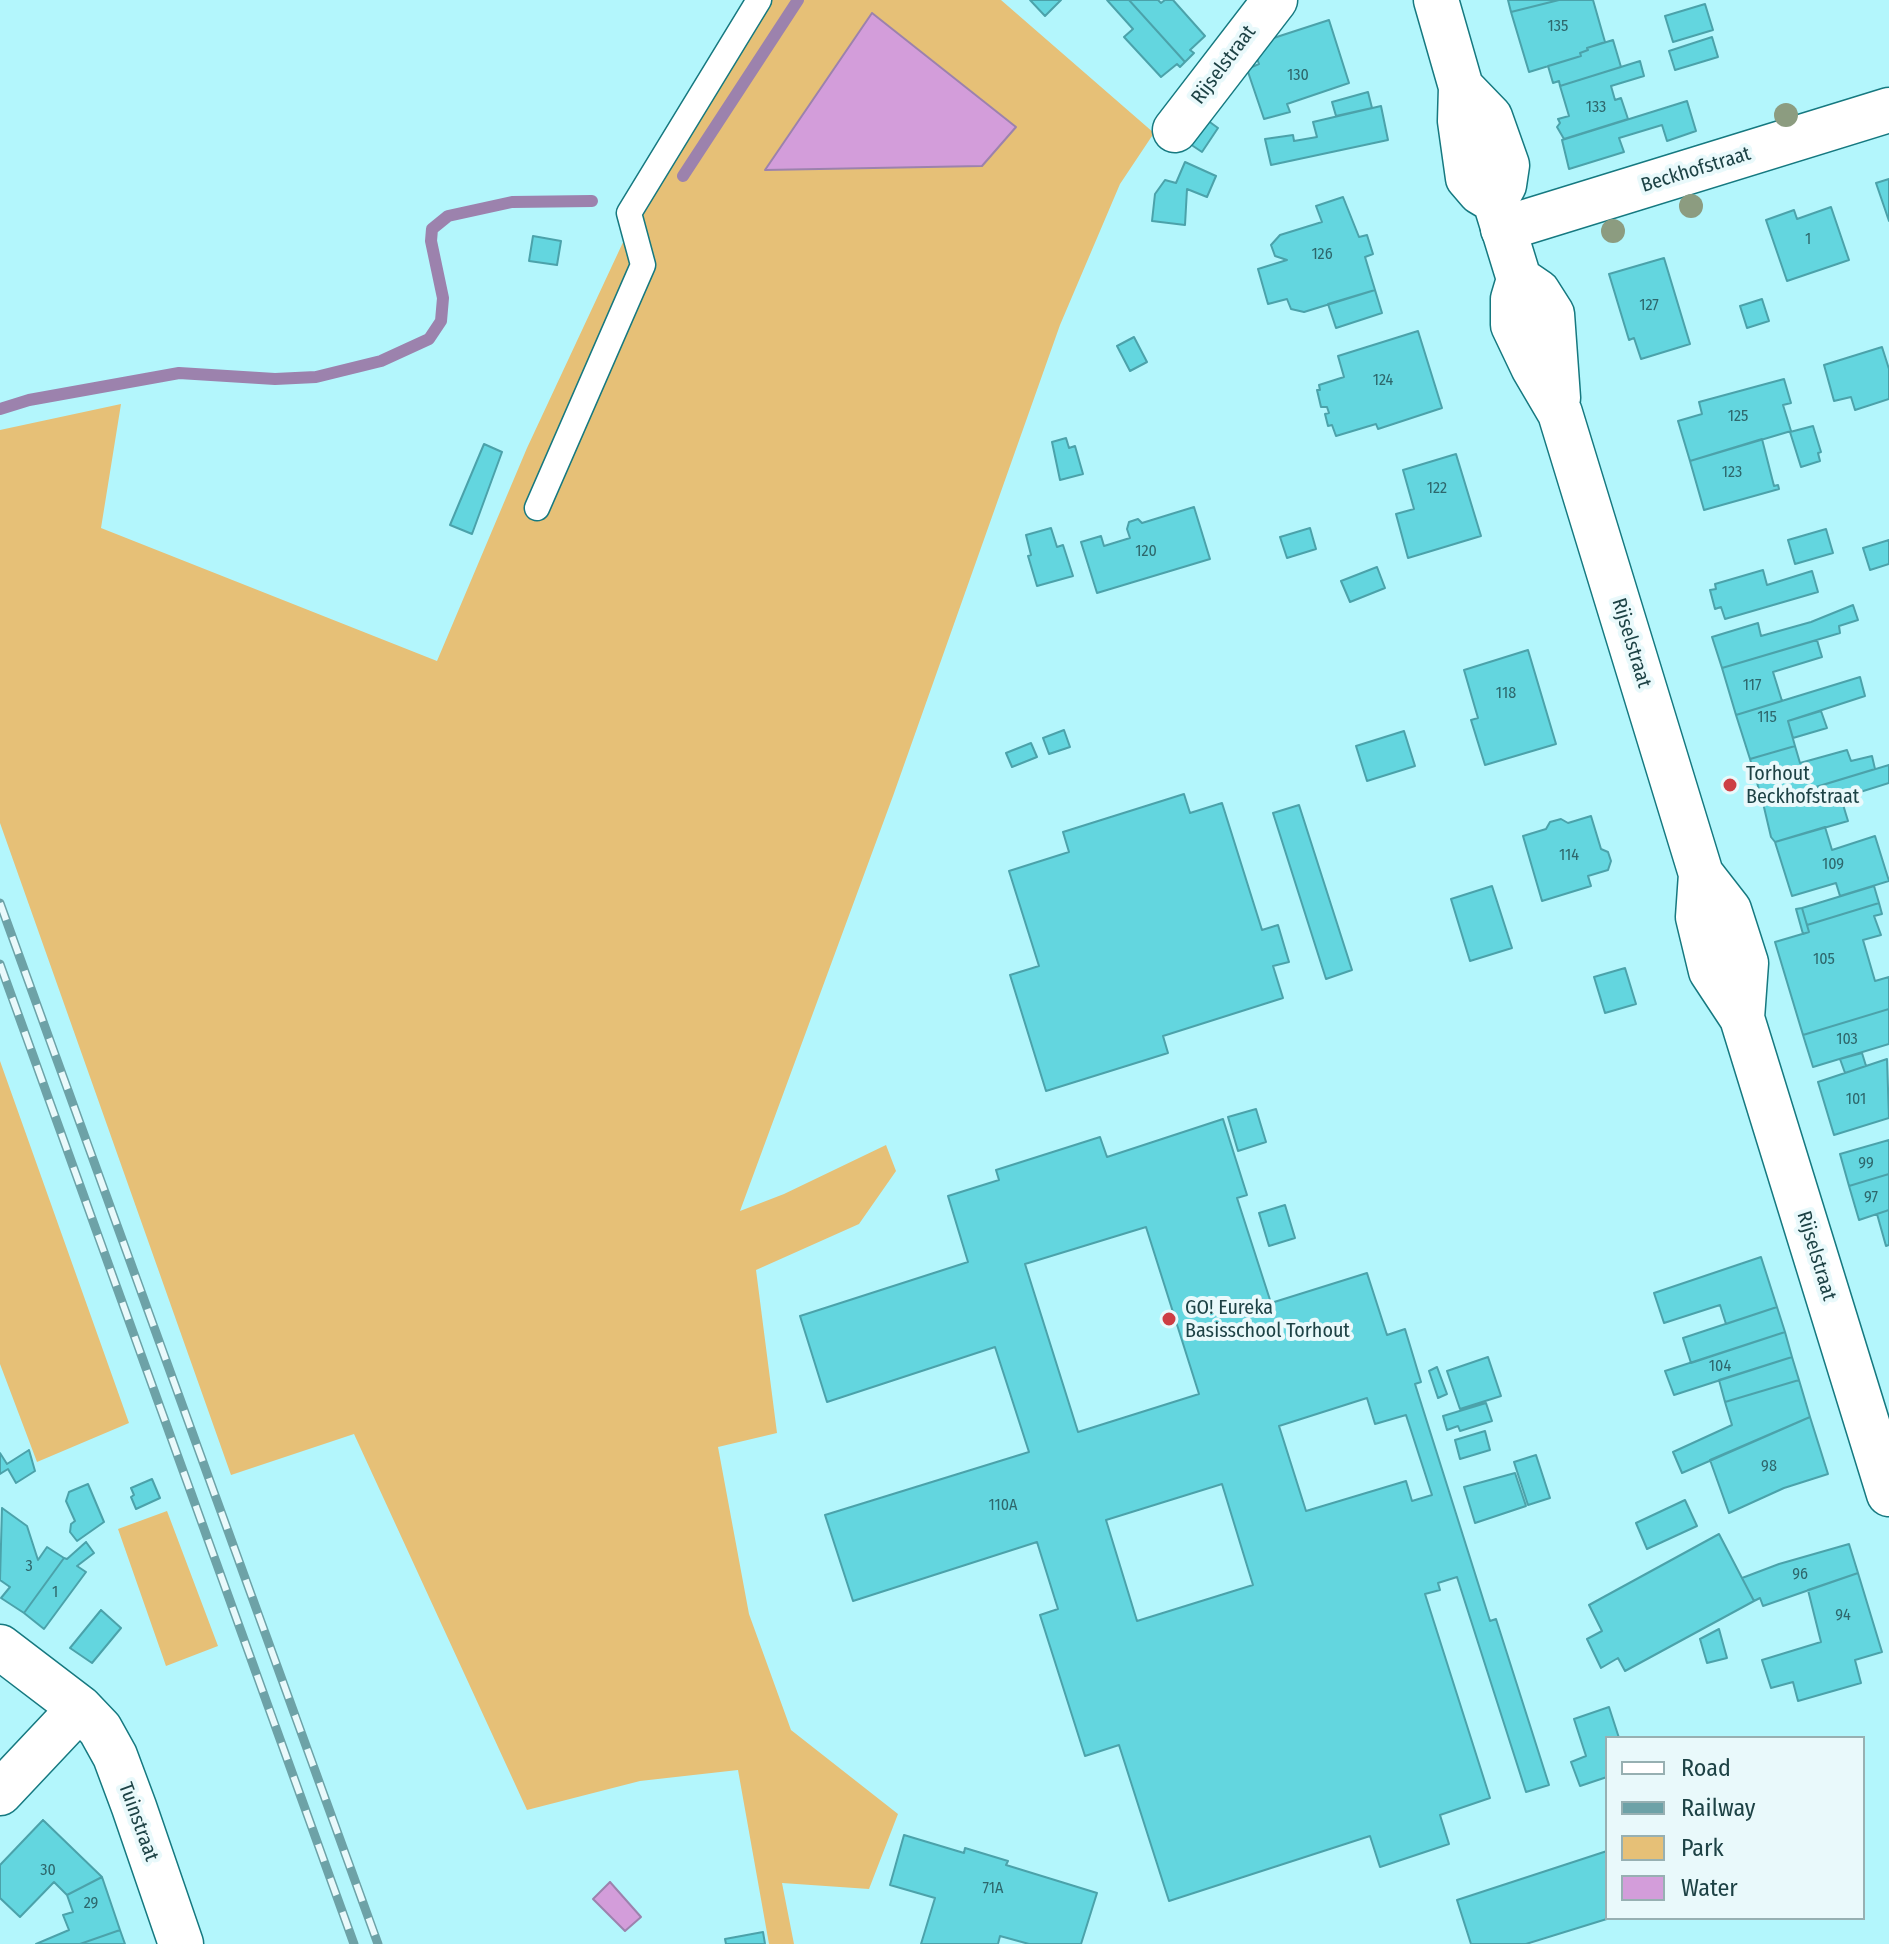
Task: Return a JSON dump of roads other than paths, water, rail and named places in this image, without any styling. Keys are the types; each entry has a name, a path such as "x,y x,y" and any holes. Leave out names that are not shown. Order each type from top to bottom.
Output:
{"street":[{"name":"Rijselstraat","path":"1175,130 1275,0"},
{"path":"1436,0 1461,87 1490,117 1507,165 1499,215"},
{"name":"Beckhofstraat","path":"1499,215 1889,110"},
{"name":"Rijselstraat","path":"1499,215 1519,279 1538,292 1552,314 1560,413 1701,874 1729,910 1746,963 1742,1018 1889,1494"},
{"name":"Tuinstraat","path":"0,1647 80,1708 100,1729 115,1756 181,1944"},
{"path":"0,1793 80,1708"}],"lane":[{"path":"537,508 643,265 629,213 759,0"}],"water":[{"path":"872,13 1016,127 982,166 765,170"},
{"path":"610,1882 641,1917 625,1931 593,1899"}],"waterway":[{"path":"683,176 798,0"},
{"path":"0,409 29,400 179,373 275,379 316,377 381,361 429,339 441,321 443,298 431,241 432,229 448,216 512,202 592,201"}],"railway":[{"path":"0,903 378,1944"},
{"path":"0,964 354,1944"}],"place":[{"name":"Torhout Beckhofstraat","path":"1730,785"},
{"name":"GO! Eureka Basisschool Torhout","path":"1169,1319"}]}
